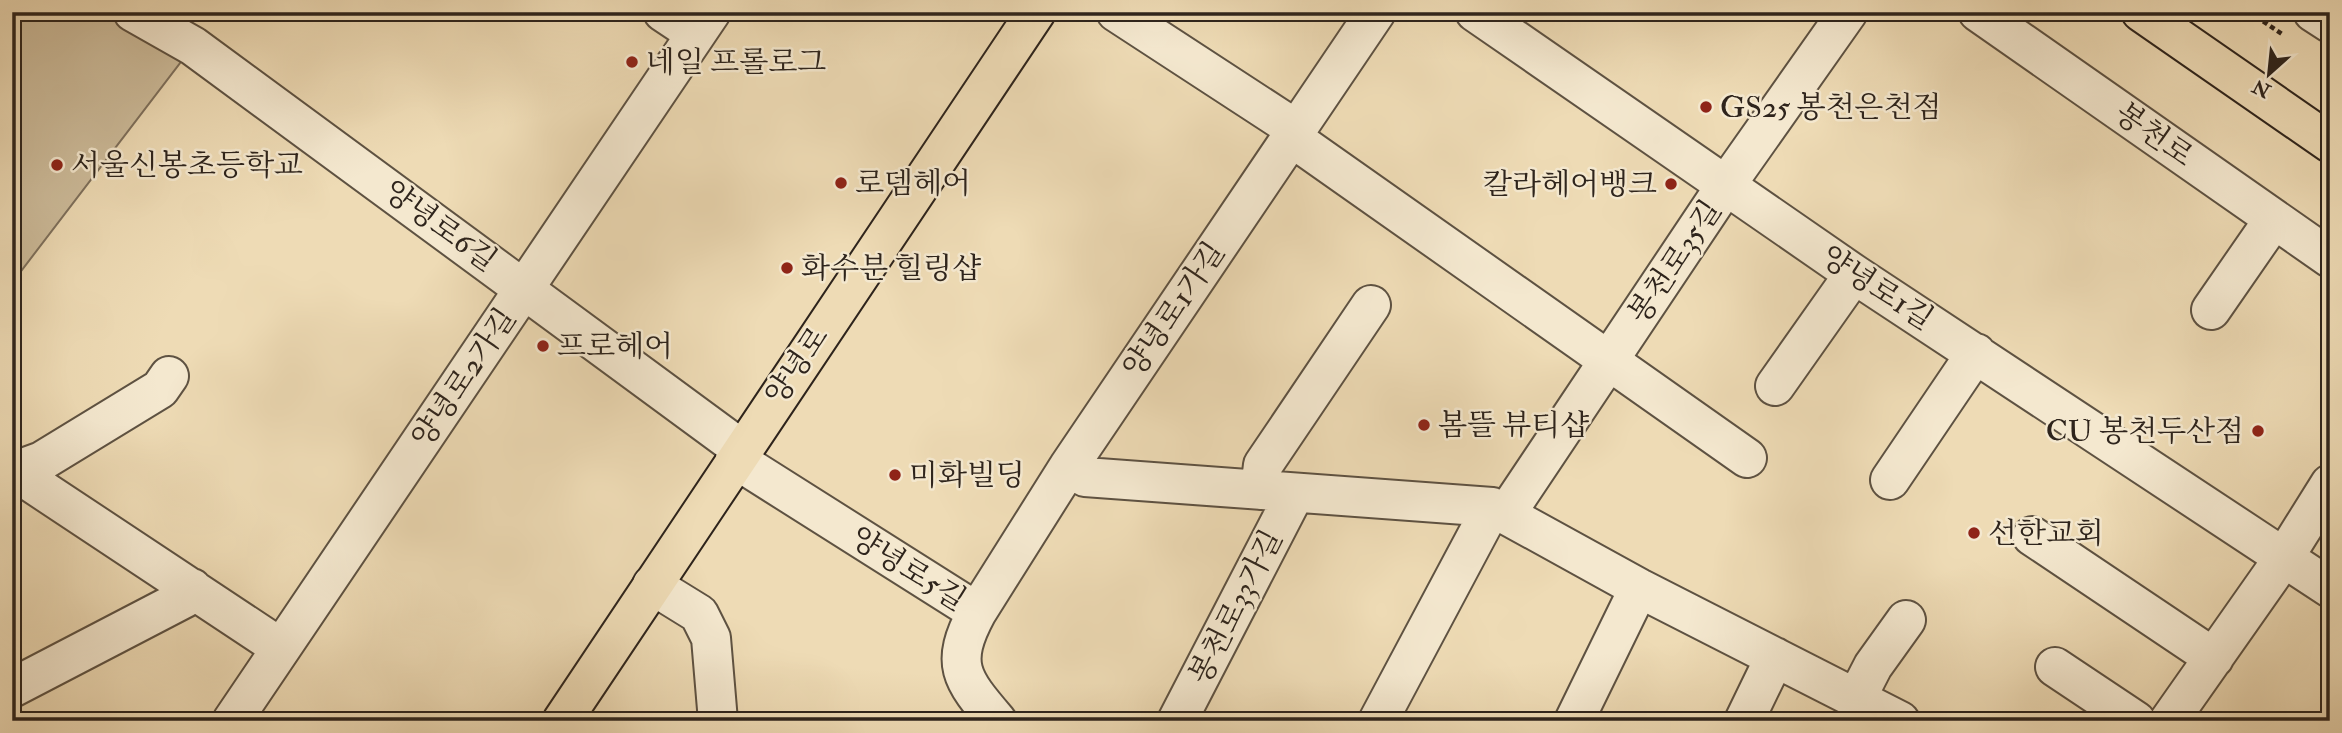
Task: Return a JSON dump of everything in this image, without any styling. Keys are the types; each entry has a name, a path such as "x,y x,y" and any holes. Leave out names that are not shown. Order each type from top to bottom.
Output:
{"main road":[{"name":"양녕로","path":"562,721 1036,12"},
{"path":"2141,12 2330,143"}],"street":[{"name":"양녕로6길","path":"133,12 193,46 525,288 738,454"},
{"name":"양녕로2가길","path":"232,721 704,23 663,12"},
{"path":"1116,12 1294,133 1746,458"},
{"name":"양녕로1가길","path":"977,612 1069,466 1376,12"},
{"name":"양녕로1길","path":"1475,12 1854,274 2330,588"},
{"name":"봉천로35길","path":"1499,511 1608,361 1726,185 1848,12"},
{"name":"봉천로","path":"1978,12 2330,258"},
{"path":"2313,12 2330,23"},
{"path":"2211,310 2274,219"},
{"path":"1775,386 1854,274"},
{"path":"1277,491 1263,465 1371,304"},
{"path":"1890,480 1976,352"},
{"path":"169,376 160,389 41,461 19,469 32,483 281,649"},
{"name":"양녕로5길","path":"738,454 977,612 964,635 960,653 962,669 974,694 997,721"},
{"name":"봉천로33가길","path":"1069,466 1085,477 1499,511 1639,588 1900,721"},
{"path":"2169,721 2285,556 2330,484"},
{"name":"봉천로33가길","path":"1177,721 1277,491"},
{"path":"1378,721 1499,511"},
{"path":"2032,536 2214,658"},
{"path":"652,585 699,614 711,638 718,721"},
{"path":"12,688 185,598 192,588"},
{"path":"1574,721 1639,588"},
{"path":"1856,699 1873,666 1906,620"},
{"path":"1744,721 1775,657"},
{"path":"2055,667 2136,721"}],"shaded area":[{"name":"서울신봉초등학교","path":"12,12 122,12 193,46 12,283"}],"place":[{"name":"네일 프롤로그","path":"632,62"},
{"name":"GS25 봉천은천점","path":"1706,107"},
{"name":"서울신봉초등학교","path":"57,165"},
{"name":"로뎀헤어","path":"841,183"},
{"name":"칼라헤어뱅크","path":"1671,184"},
{"name":"화수분 힐링샵","path":"787,268"},
{"name":"프로헤어","path":"543,346"},
{"name":"봄뜰 뷰티샵","path":"1424,425"},
{"name":"CU 봉천두산점","path":"2258,431"},
{"name":"미화빌딩","path":"895,475"},
{"name":"선한교회","path":"1974,533"}]}
